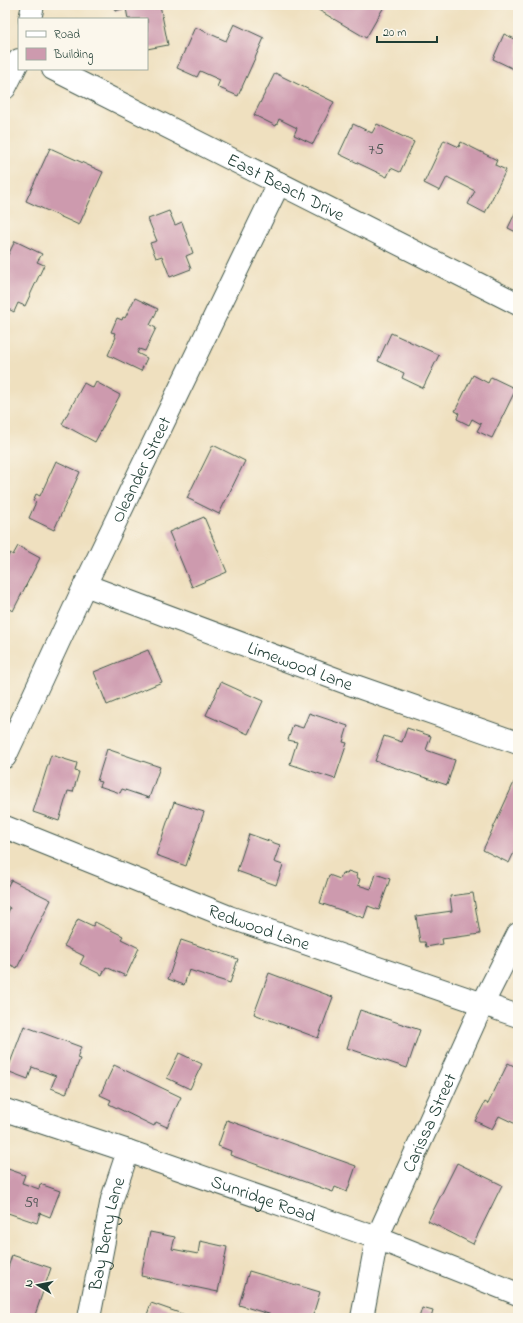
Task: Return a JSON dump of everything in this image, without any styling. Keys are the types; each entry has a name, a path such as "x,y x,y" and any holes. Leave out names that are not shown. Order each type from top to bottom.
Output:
{"street":[{"path":"30,18 33,5"},
{"path":"5,88 18,62"},
{"name":"East Beach Drive","path":"55,70 518,304"},
{"name":"Oleander Street","path":"5,757 85,585 280,183"},
{"name":"Limewood Lane","path":"85,585 344,682 518,743"},
{"name":"Redwood Lane","path":"5,827 229,918 518,1016"},
{"name":"Carissa Street","path":"362,1318 377,1238 483,1003 518,934"},
{"name":"Sunridge Road","path":"5,1110 128,1151 377,1238 518,1294"},
{"name":"Bay Berry Lane","path":"89,1318 112,1199 128,1151"}],"building":[{"path":"113,5 160,5 168,45 148,49 148,18 128,18 126,8 115,11"},
{"path":"310,5 385,5 366,38"},
{"path":"234,24 264,38 238,96 217,87 220,80 200,71 197,77 177,68 195,27 226,41"},
{"path":"518,33 518,71 493,59 504,34 515,39"},
{"path":"275,73 334,102 313,144 294,135 297,128 279,119 276,126 254,115"},
{"path":"353,124 372,133 377,124 414,142 400,172 391,168 387,177 339,154"},
{"path":"444,140 459,147 461,142 497,160 495,165 506,170 485,213 468,204 475,191 447,177 440,191 424,183"},
{"path":"50,148 103,172 79,225 26,201"},
{"path":"518,207 518,233 508,228"},
{"path":"169,211 175,225 182,222 193,253 186,256 191,269 170,277 162,256 156,258 150,243 157,241 148,219"},
{"path":"15,241 42,254 37,262 44,265 25,306 18,303 14,312 5,307 5,254 8,255"},
{"path":"135,298 158,309 150,325 156,328 145,351 139,349 137,353 147,358 141,371 108,355 116,337 114,336 115,333 111,332 117,318 122,320 123,317 125,318"},
{"path":"391,333 439,355 423,388 402,378 404,373 378,361"},
{"path":"473,375 488,383 491,377 516,389 492,438 477,431 481,424 472,419 469,425 457,419 459,413 455,411"},
{"path":"96,382 120,395 95,442 62,424 84,383 93,388"},
{"path":"213,445 245,461 219,514 187,498"},
{"path":"56,461 80,472 54,530 29,518 36,502 33,501 36,494 40,496"},
{"path":"204,517 227,572 192,587 169,532"},
{"path":"18,546 40,558 13,611 5,607 5,571 7,567 5,563 10,553 13,555"},
{"path":"148,650 162,682 107,705 94,672"},
{"path":"221,682 263,701 248,734 206,715"},
{"path":"309,713 348,726 343,742 347,743 335,779 290,764 297,742 288,740 293,725 303,728"},
{"path":"407,728 431,736 426,750 455,760 447,785 375,761 384,736 402,742"},
{"path":"107,749 160,767 149,798 122,789 120,793 99,786 101,782 97,781"},
{"path":"51,755 77,763 75,771 79,772 73,792 68,791 59,821 33,812"},
{"path":"517,776 518,844 509,863 483,850"},
{"path":"174,802 204,812 186,866 156,855"},
{"path":"249,834 280,845 274,862 283,865 276,885 237,871"},
{"path":"348,871 357,874 356,877 360,879 358,885 371,889 376,874 390,879 379,910 368,906 364,918 320,903 329,875 340,879 342,873 347,874"},
{"path":"11,880 51,900 17,968 5,962 5,919 10,908 5,905 5,891"},
{"path":"473,893 480,934 442,939 443,944 426,947 425,942 420,942 416,916 452,911 450,896"},
{"path":"78,919 93,926 95,922 123,936 121,939 139,948 126,976 106,967 102,975 80,964 84,956 64,946"},
{"path":"181,940 238,959 230,983 189,970 184,985 168,979"},
{"path":"269,973 333,997 318,1038 254,1014"},
{"path":"360,1010 420,1030 407,1068 347,1048"},
{"path":"24,1026 81,1047 77,1058 80,1059 66,1094 51,1088 56,1076 32,1067 28,1079 7,1071"},
{"path":"179,1053 202,1064 190,1089 167,1078"},
{"path":"508,1063 518,1068 518,1125 499,1116 492,1129 475,1121 485,1102 488,1104"},
{"path":"114,1065 181,1097 167,1127 156,1122 154,1126 109,1104 111,1100 100,1095"},
{"path":"227,1120 356,1166 347,1192 335,1187 333,1192 230,1155 231,1151 218,1146"},
{"path":"457,1163 502,1185 473,1244 428,1221"},
{"path":"5,1168 25,1175 22,1183 39,1189 40,1184 60,1191 50,1217 40,1213 37,1223 5,1212"},
{"path":"150,1232 175,1237 172,1249 198,1254 200,1241 227,1247 218,1292 141,1276"},
{"path":"12,1255 51,1268 34,1318 5,1318 5,1270 7,1271"},
{"path":"249,1271 320,1292 312,1318 282,1318 239,1305"},
{"path":"151,1303 191,1317 191,1318 146,1318"},
{"path":"422,1308 433,1311 431,1318 419,1318"}]}
